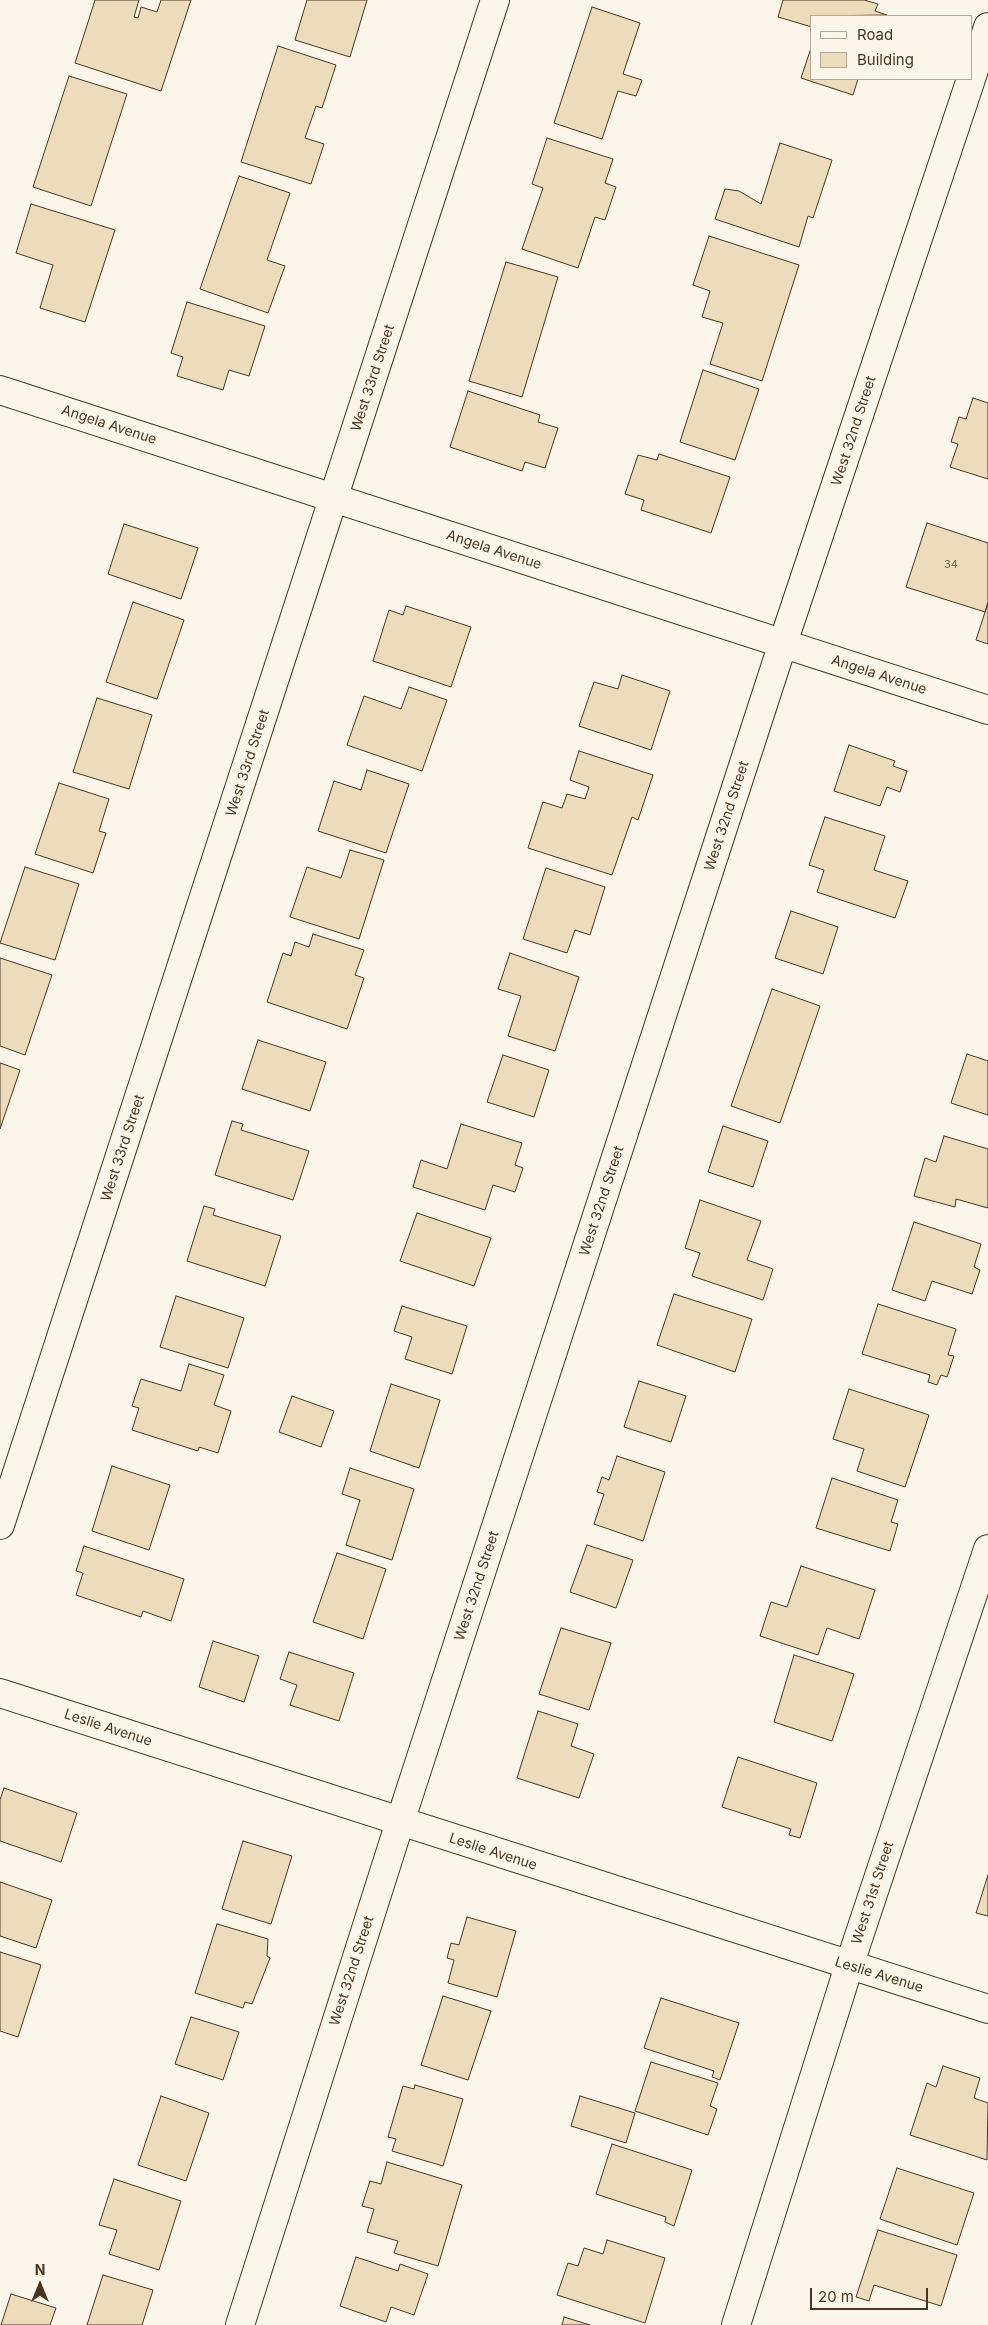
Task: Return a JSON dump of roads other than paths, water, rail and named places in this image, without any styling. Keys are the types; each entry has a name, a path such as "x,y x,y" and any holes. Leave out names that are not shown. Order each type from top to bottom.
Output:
{"street":[{"name":"West 33rd Street","path":"0,1525 495,0"},
{"name":"West 32nd Street","path":"973,71 988,27"},
{"name":"West 32nd Street","path":"240,2325 400,1822 784,643 970,80"},
{"name":"Angela Avenue","path":"0,390 988,710"},
{"name":"West 31st Street","path":"736,2325 849,1966 988,1549"},
{"name":"Leslie Avenue","path":"0,1693 988,2009"}]}
